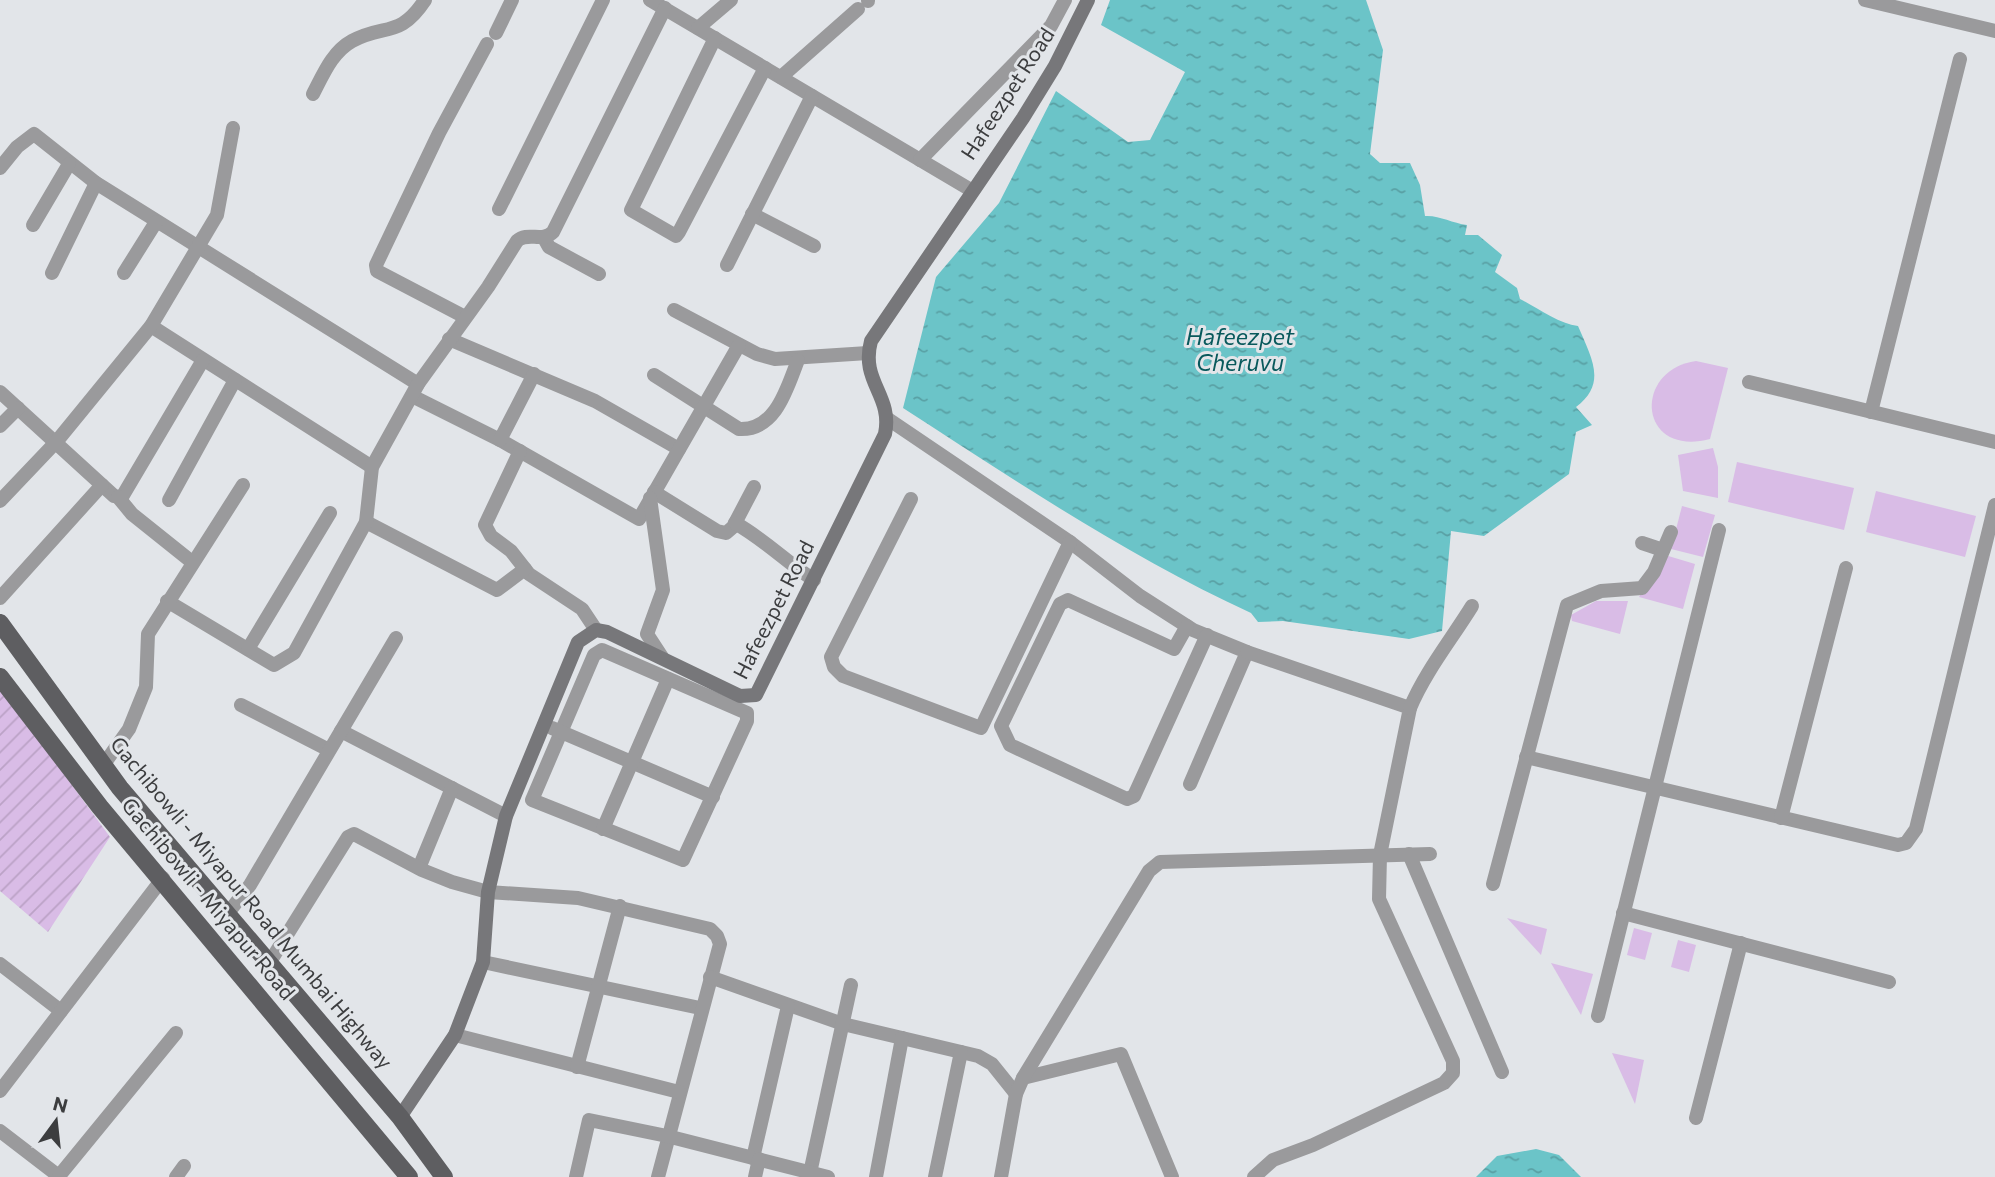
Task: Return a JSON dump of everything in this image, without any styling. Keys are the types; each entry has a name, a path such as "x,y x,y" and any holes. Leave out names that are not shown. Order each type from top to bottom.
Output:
{"main road":[{"name":"Gachibowli - Miyapur Road Mumbai Highway","path":"0,623 120,788 400,1117 444,1177"},
{"name":"Gachibowli - Miyapur Road","path":"0,677 98,803 409,1177"}],"street":[{"path":"313,94 335,55 349,42 371,33 393,30 408,22 425,0"},
{"path":"465,317 377,271 376,265 439,133 512,0"},
{"path":"499,209 603,0"},
{"path":"650,0 971,190"},
{"path":"698,28 731,0"},
{"path":"920,160 1051,26 1065,0"},
{"name":"Hafeezpet Road","path":"868,353 872,341 1049,76 1088,0"},
{"path":"1865,0 1995,31"},
{"path":"781,77 864,3"},
{"path":"167,601 274,665 294,653 366,522 372,467 415,390 520,238 544,238 553,232 664,8"},
{"path":"715,38 631,210 676,236 680,232 765,68"},
{"path":"1871,411 1960,59"},
{"path":"727,265 812,96"},
{"path":"0,501 57,441 151,326 217,215 233,128"},
{"path":"0,168 17,146 34,134 96,183 415,390 639,519 738,345"},
{"path":"33,225 69,164"},
{"path":"52,273 96,183"},
{"path":"752,214 814,247"},
{"path":"124,273 156,222"},
{"path":"544,238 549,247 599,274"},
{"path":"674,310 738,345 775,359 798,360 868,353 867,365 888,419 1070,542 1140,596 1186,626 1247,652 1410,708"},
{"path":"151,326 372,467"},
{"path":"449,339 595,401 679,449"},
{"path":"118,497 125,494 203,360"},
{"path":"654,375 739,429 752,430 771,417 798,360"},
{"path":"500,439 534,374"},
{"path":"169,500 236,380"},
{"path":"1749,382 1995,442"},
{"path":"0,392 118,497 132,514 192,562"},
{"path":"0,426 18,408"},
{"name":"Hafeezpet Road","path":"596,630 607,632 662,657 740,696 756,695 885,434 888,419"},
{"path":"400,1117 456,1035 483,962 488,891 506,816 578,642 596,630 582,609 525,569 511,551 491,537 485,525 520,451"},
{"path":"0,598 102,485"},
{"path":"104,764 129,729 146,687 148,634 243,485"},
{"path":"652,495 717,531 726,533 735,523 754,487"},
{"path":"652,495 663,590 647,634 662,657"},
{"path":"912,499 831,657 834,667 843,676 981,729 1070,542"},
{"path":"1526,757 1898,845 1911,838 1916,829 1994,509"},
{"path":"248,649 330,513"},
{"path":"366,522 497,590 525,569"},
{"path":"735,523 761,538 777,555 814,580"},
{"path":"1598,1016 1719,530"},
{"path":"1493,884 1567,605 1601,592 1642,588 1654,572 1671,532"},
{"path":"1642,543 1663,550"},
{"path":"1781,818 1846,568"},
{"path":"1186,626 1174,649 1068,600 1060,604 1001,726 1010,745 1127,799 1134,796 1207,635"},
{"path":"1254,1177 1273,1160 1313,1145 1444,1083 1453,1073 1452,1061 1379,899 1380,855 1410,708 1420,683 1440,659 1472,606"},
{"path":"228,914 250,885 396,638"},
{"path":"576,648 594,655"},
{"path":"602,650 668,679 747,713 747,721 682,860 533,800 559,732 594,655 602,650"},
{"path":"1190,784 1247,652"},
{"path":"603,829 668,679"},
{"path":"241,705 329,750"},
{"path":"544,725 713,797"},
{"path":"341,731 506,816"},
{"path":"419,868 452,788"},
{"path":"268,965 348,837 361,835 419,868 452,882 488,891 578,898 710,929 718,936 720,944 658,1177"},
{"path":"1409,854 1502,1072"},
{"path":"1001,1177 1016,1094 1023,1078 1149,871 1160,862 1430,854"},
{"path":"0,1091 163,878"},
{"path":"577,1068 620,906"},
{"path":"1623,913 1889,982"},
{"path":"1696,1118 1741,943"},
{"path":"483,962 701,1008"},
{"path":"0,964 61,1011"},
{"path":"710,977 843,1024 961,1052 992,1064 1016,1094"},
{"path":"810,1173 851,985"},
{"path":"755,1177 756,1159 788,1006"},
{"path":"0,1131 59,1177 176,1033"},
{"path":"456,1035 679,1092"},
{"path":"876,1177 902,1038"},
{"path":"935,1177 961,1052"},
{"path":"1023,1078 1121,1054 1172,1177"},
{"path":"576,1177 589,1120 667,1136 828,1177"}],"shaded area":[{"path":"1696,361 1728,368 1710,439 1686,441 1668,436 1657,425 1652,410 1653,395 1661,380 1675,368"},
{"path":"1713,448 1718,467 1718,498 1683,491 1678,455"},
{"path":"1737,462 1854,488 1844,530 1728,502"},
{"path":"1876,491 1976,516 1965,557 1866,532"},
{"path":"1682,506 1715,515 1703,557 1671,549"},
{"path":"1665,555 1695,564 1683,609 1639,597"},
{"path":"1596,601 1628,601 1620,634 1572,621 1571,615"},
{"path":"0,687 110,837 48,932 0,891"},
{"path":"1507,918 1547,929 1541,955"},
{"path":"1634,928 1652,933 1645,960 1627,955"},
{"path":"1678,940 1696,945 1689,972 1671,967"},
{"path":"1551,963 1593,974 1581,1015"},
{"path":"1612,1053 1644,1060 1635,1104"}],"water":[{"name":"Hafeezpet Cheruvu","path":"1110,0 1366,0 1383,50 1370,154 1380,163 1410,163 1420,185 1425,216 1467,225 1465,235 1478,235 1502,255 1495,272 1517,288 1520,299 1556,319 1578,326 1592,359 1594,379 1592,389 1576,407 1592,425 1576,432 1569,474 1484,536 1451,531 1442,631 1409,639 1283,621 1258,622 1251,613 1117,543 903,408 936,277 999,203 1056,91 1128,142 1150,140 1185,72 1101,25"},
{"path":"1536,1149 1559,1155 1581,1177 1476,1177 1497,1156"}]}
